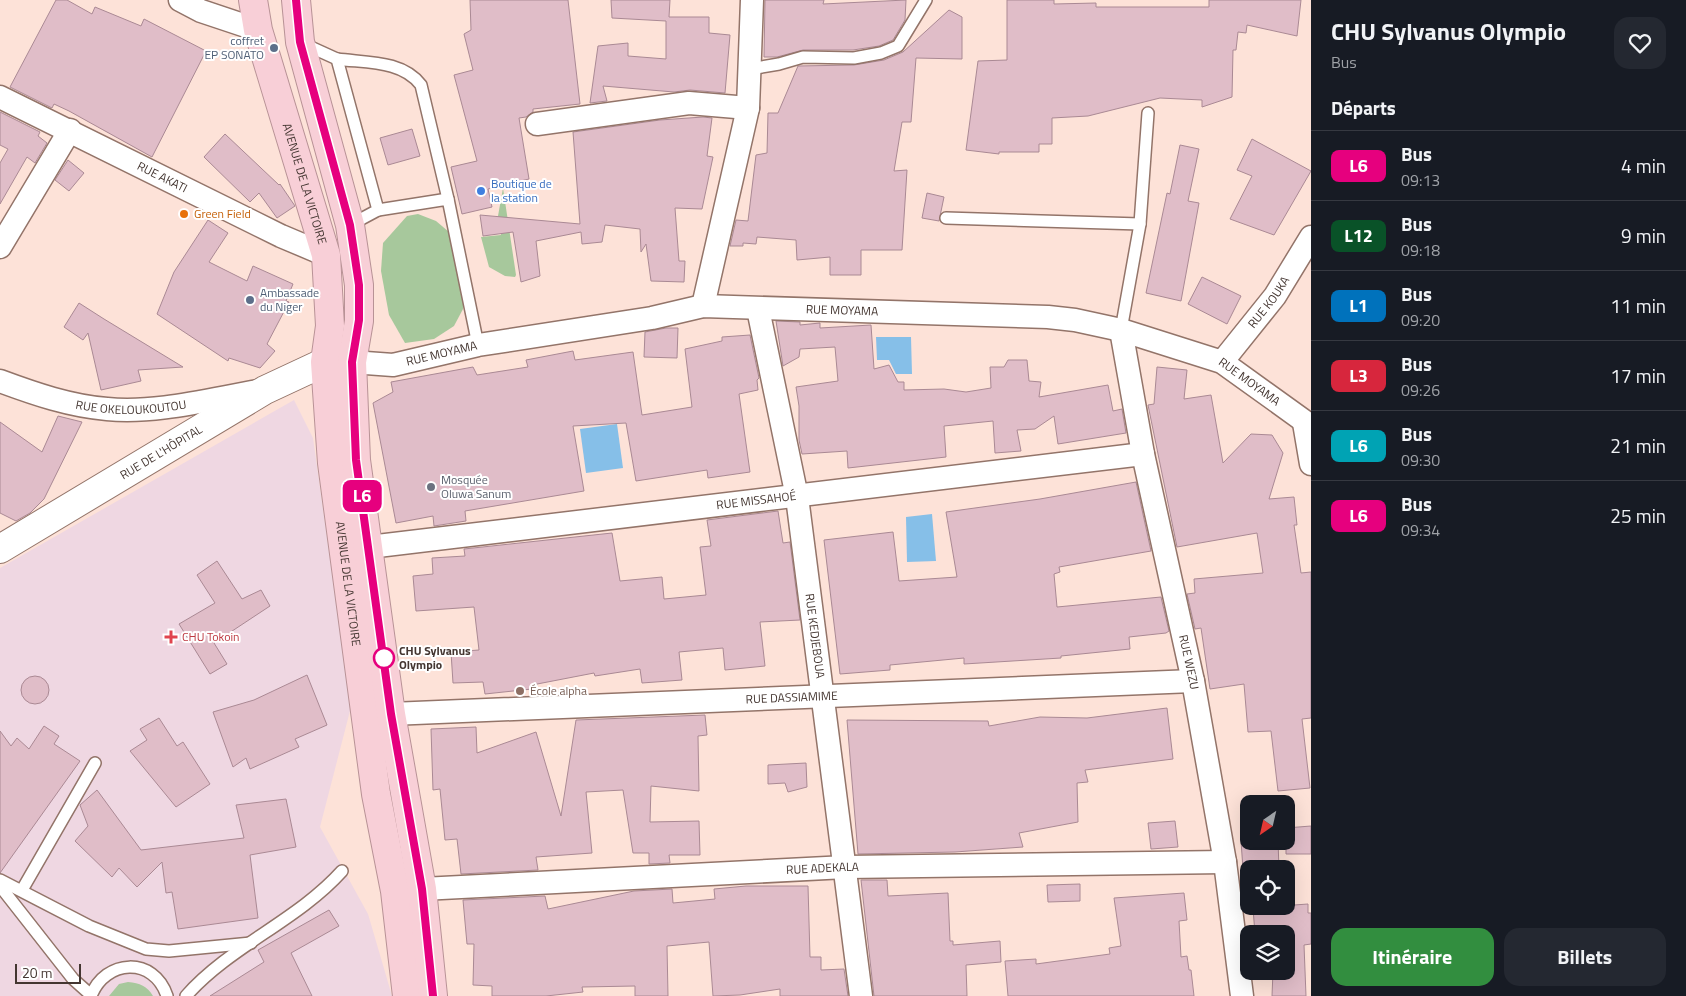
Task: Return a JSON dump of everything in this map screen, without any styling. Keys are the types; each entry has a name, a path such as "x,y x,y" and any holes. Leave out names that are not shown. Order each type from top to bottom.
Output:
{"highway":[{"name":"AVENUE DE LA VICTOIRE","path":"253,0 258,30 326,255 330,326 324,362 332,463 374,785 395,891 407,996"},
{"name":"AVENUE DE LA VICTOIRE","path":"296,0 300,42 350,225 359,285 359,320 352,362 356,460 391,714 422,889 433,996"},
{"path":"324,362 352,362"},
{"path":"395,891 422,889"}],"street":[{"path":"180,0 201,12 258,30"},
{"path":"703,306 748,108 752,0"},
{"name":"RUE AKATI","path":"0,97 281,236 326,255"},
{"path":"537,124 689,103 748,108"},
{"path":"0,247 70,130"},
{"name":"RUE KOUKA","path":"1222,362 1305,258 1311,237"},
{"name":"RUE MOYAMA","path":"352,362 393,365 478,345 652,318 703,306 1048,318 1075,320 1121,330 1222,362 1307,424"},
{"name":"RUE KEDJEBOUA","path":"758,309 797,497 846,867 861,996"},
{"name":"RUE WEZU","path":"1121,330 1143,454 1193,681 1225,862 1242,996"},
{"name":"RUE DE L'HÔPITAL","path":"0,549 265,390 324,362"},
{"name":"RUE OKELOUKOUTOU","path":"0,381 58,400 107,409 141,410 265,390"},
{"path":"1307,424 1311,464"},
{"name":"RUE MISSAHOÉ","path":"369,547 1143,454"},
{"name":"RUE DASSIAMIME","path":"391,714 1193,681"},
{"name":"RUE ADEKALA","path":"422,889 846,867 1225,862"}],"lane":[{"path":"750,69 779,64 803,57 854,58 881,53 898,46 926,0"},
{"path":"300,42 337,59 401,67 416,78 421,85 448,199 478,345"},
{"path":"337,59 378,210"},
{"path":"1121,330 1140,224 1148,113"},
{"path":"350,225 378,210 448,199"},
{"path":"946,218 1140,224"},
{"path":"22,890 95,763"},
{"path":"186,996 204,975 325,890 342,871"},
{"path":"0,880 89,926 146,949 169,950 251,943"},
{"path":"0,886 73,979 91,996 98,982 110,972 124,967 140,968 148,972 164,987 166,996"},
{"path":"140,968 146,949"}],"shaded area":[{"name":"CHU Tokoin","path":"294,400 313,438 351,707 320,827 368,914 392,996 0,996 0,568"}],"green space":[{"path":"503,188 515,277 505,276 489,267 481,237 501,235 498,216"},
{"path":"418,214 436,221 449,232 465,295 463,309 454,326 434,339 405,343 389,315 381,271 383,243 407,216"},
{"path":"128,982 143,986 153,996 109,996 119,984"}],"water":[{"path":"876,337 911,337 912,374 896,374 889,360 877,360"},
{"path":"617,424 623,468 586,473 580,429"},
{"path":"932,514 936,561 907,562 906,517"}],"building":[{"path":"56,0 67,0 92,14 95,7 141,26 144,19 206,51 152,157 69,111 54,104 52,108 10,87"},
{"path":"470,0 568,0 580,104 533,109 533,112 526,117 519,118 529,179 488,189 492,207 462,214 451,167 477,161 454,75 473,70 464,34 471,30"},
{"path":"611,0 670,0 669,17 709,17 709,33 730,35 725,93 690,90 674,92 603,86 607,101 590,103 598,46 628,43 628,56 666,59 666,21 612,18"},
{"path":"765,0 824,0 823,4 906,0 905,20 893,40 879,46 853,50 803,50 777,57 764,57"},
{"path":"1007,0 1054,0 1054,4 1096,3 1096,7 1209,7 1209,0 1301,0 1297,36 1247,25 1246,33 1238,32 1236,50 1233,50 1232,97 1202,107 1202,100 1160,98 1088,116 1052,118 1052,144 1039,144 1039,152 999,152 999,154 966,150 978,61 1007,60"},
{"path":"949,10 962,17 962,59 916,58 911,122 902,122 894,171 907,170 902,250 861,250 861,275 830,275 830,257 797,260 796,240 757,237 756,244 743,243 743,246 730,246 736,220 748,221 756,155 767,153 768,113 778,113 798,66 854,65 884,60 903,52"},
{"path":"0,112 40,132 38,136 47,143 35,163 27,157 0,204 0,163 8,149 0,145"},
{"path":"712,118 707,156 713,157 702,209 675,208 679,261 685,261 684,282 651,281 646,244 641,252 640,229 605,225 602,242 582,244 581,232 536,241 540,276 521,282 513,232 483,236 480,215 580,224 573,132 660,120"},
{"path":"412,129 420,156 388,165 380,138"},
{"path":"225,134 280,184 295,206 277,218 259,193 250,202 204,157"},
{"path":"1252,139 1311,171 1274,235 1230,219 1252,176 1237,170"},
{"path":"1180,145 1199,149 1188,201 1199,203 1181,301 1146,293 1167,193 1170,194"},
{"path":"68,160 84,173 69,191 55,180"},
{"path":"927,193 944,197 939,221 922,218"},
{"path":"208,220 228,233 209,262 247,281 253,266 293,284 286,301 289,302 267,344 275,351 260,368 229,358 228,361 157,314 174,272"},
{"path":"1202,277 1241,296 1227,324 1188,304"},
{"path":"79,303 183,367 138,370 141,381 101,390 88,333 83,340 64,327"},
{"path":"776,321 800,322 800,325 820,323 820,328 871,325 874,369 889,365 898,382 904,382 904,390 944,389 966,392 991,388 990,367 1004,367 1008,360 1027,360 1029,381 1041,382 1039,397 1108,385 1113,411 1122,409 1126,433 1058,444 1054,416 1035,429 1017,430 1021,451 995,453 993,421 944,426 946,457 848,468 847,451 802,454 799,440 799,406 796,387 838,381 835,347 800,349 799,357 783,366"},
{"path":"678,328 677,358 644,357 645,332"},
{"path":"750,335 759,378 757,380 758,390 739,394 750,472 708,478 707,470 636,481 626,423 573,426 584,491 465,511 466,521 434,526 433,516 396,523 373,403 393,392 391,382 473,367 477,375 528,367 526,360 573,351 575,360 633,352 642,415 692,407 685,349 722,341 722,337"},
{"path":"1157,367 1187,370 1184,399 1211,395 1223,463 1251,434 1272,435 1283,453 1269,499 1294,497 1297,525 1294,525 1301,573 1311,572 1311,718 1302,719 1310,788 1278,791 1271,731 1248,732 1244,684 1210,689 1201,628 1195,629 1187,594 1195,593 1194,579 1263,573 1257,533 1177,547 1148,405 1154,404"},
{"path":"58,416 82,422 44,499 30,513 16,521 0,513 0,422 42,452"},
{"path":"1136,482 1151,551 1059,567 1060,572 1054,574 1057,607 1161,597 1169,631 1166,633 1129,637 1130,649 1061,656 1061,658 964,664 964,658 890,665 890,670 840,674 824,540 893,532 899,581 957,577 946,512 1040,499"},
{"path":"778,511 783,543 790,542 800,620 760,622 765,666 725,670 723,648 679,652 682,680 642,683 640,669 595,676 594,673 532,685 532,689 485,694 483,682 453,683 451,652 479,650 474,607 416,611 413,576 433,574 432,558 465,556 464,549 612,533 620,581 662,577 664,599 706,595 700,547 711,546 707,520"},
{"path":"217,561 242,599 261,590 270,606 214,643 227,664 210,674 179,624 215,603 197,575"},
{"path":"307,675 327,725 295,739 299,747 250,769 246,758 233,767 213,712 254,700"},
{"path":"35,676 45,680 49,690 45,700 35,704 25,700 21,690 25,680"},
{"path":"1167,708 1173,759 1085,770 1088,782 1077,783 1078,822 1019,833 1023,847 955,852 858,854 847,720 988,721 989,726 1040,717 1087,718"},
{"path":"705,715 707,735 698,736 699,791 651,786 650,822 699,821 700,855 669,855 670,863 649,864 649,853 633,853 623,790 586,792 592,853 536,857 538,870 461,874 457,839 445,840 440,789 433,790 431,729 476,727 477,753 536,732 561,816 576,720"},
{"path":"159,718 177,746 183,742 210,784 176,807 130,751 147,740 140,729"},
{"path":"44,726 59,736 54,744 80,761 0,873 0,731 11,746 17,738 29,749"},
{"path":"806,763 807,787 788,792 785,783 768,784 768,765"},
{"path":"97,790 141,850 244,838 236,805 286,799 296,847 250,855 258,918 178,929 172,892 166,893 162,862 137,887 119,868 112,877 75,841 88,826 80,805"},
{"path":"1175,821 1178,847 1151,849 1148,823"},
{"path":"1311,826 1311,854 1286,854 1286,850 1295,850 1295,827"},
{"path":"1242,850 1278,850 1279,860 1242,860"},
{"path":"861,880 887,880 888,896 948,893 950,941 953,941 953,945 1000,941 1001,962 966,965 967,996 874,996"},
{"path":"1080,884 1080,901 1048,902 1047,885"},
{"path":"746,886 808,886 810,957 821,957 821,970 844,969 848,996 780,996 780,989 740,995 713,996 709,942 667,946 668,996 635,996 635,986 582,987 583,992 546,996 492,996 492,986 473,985 474,944 467,944 463,900 545,896 548,909 634,891 672,889 673,903 715,899 714,889"},
{"path":"1184,893 1187,920 1179,921 1181,957 1187,956 1189,970 1191,970 1194,996 1008,996 1005,961 1036,959 1036,964 1110,954 1109,948 1121,946 1114,898"},
{"path":"1308,904 1308,913 1311,913 1311,944 1304,945 1306,996 1272,996 1273,980 1295,980 1295,925 1254,925 1254,915 1295,915 1295,905"},
{"path":"329,910 339,926 291,953 312,996 210,996 264,962 258,950"}],"bus line":[{"name":"L6","path":"296,0 300,42 350,225 359,285 359,320 352,362 356,460 391,714 422,889 433,996"}],"place":[{"name":"coffret EP SONATO","path":"274,48"},
{"name":"Boutique de la station","path":"481,191"},
{"name":"Green Field","path":"184,214"},
{"name":"Ambassade du Niger","path":"250,300"},
{"name":"Mosquée Oluwa Sanum","path":"431,487"},
{"name":"CHU Tokoin","path":"171,637"},
{"name":"CHU Sylvanus Olympio","path":"384,658"},
{"name":"École alpha","path":"520,691"}]}
